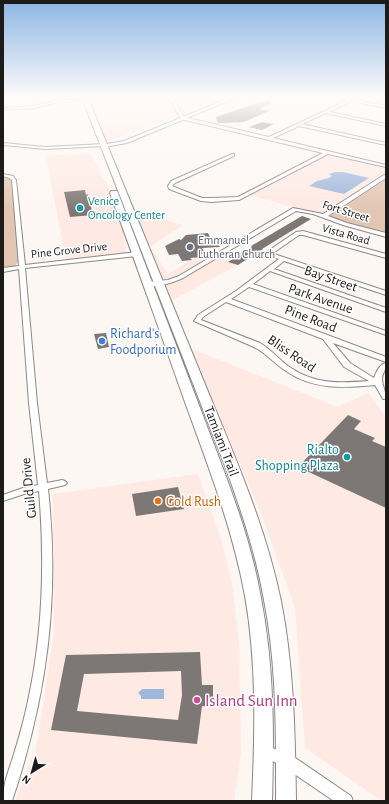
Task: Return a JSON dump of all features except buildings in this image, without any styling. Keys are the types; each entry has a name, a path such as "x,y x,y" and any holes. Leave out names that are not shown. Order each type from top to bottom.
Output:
{"main road":[{"name":"Tamiami Trail","path":"96,136 154,284 232,466 265,566 276,620 284,693 286,801"},
{"name":"Tamiami Trail","path":"100,145 137,254 154,284 237,526 248,569 256,620 263,693 264,750 262,801"}],"street":[{"path":"3,144 45,148 100,145 122,143 140,136"},
{"path":"259,136 386,166"},
{"path":"270,138 276,136"},
{"path":"347,136 386,144"},
{"path":"232,155 173,182 170,186 171,188 201,199 211,200 239,198 328,152"},
{"name":"Guild Drive","path":"3,175 14,180 46,526 47,577 46,616 42,651 31,716 20,758 5,801"},
{"path":"324,216 386,176"},
{"name":"Fort Street","path":"154,284 169,282 182,277 295,209 300,209 386,235"},
{"name":"Vista Road","path":"283,259 272,255 270,252 301,233 386,256"},
{"name":"Pine Grove Drive","path":"3,270 137,254"},
{"path":"226,300 283,259 386,293"},
{"name":"Bay Street","path":"269,269 386,310"},
{"name":"Park Avenue","path":"248,284 386,333"},
{"name":"Bliss Road","path":"226,300 200,316 197,321 258,346 301,378 314,383 332,386 378,383"},
{"name":"Pine Road","path":"226,300 386,360"},
{"path":"325,338 347,365 378,383"},
{"path":"386,365 378,374 378,383 386,397"},
{"path":"3,498 62,483"},
{"path":"264,750 286,760 346,801"}],"shaded area":[{"path":"103,136 124,136 106,142"},
{"path":"324,151 386,165 386,172 321,215 243,193","holes":["343,172 368,179 344,194 310,186 317,181 330,178"]},
{"path":"90,153 111,193 123,227 126,254 66,261 46,156"},
{"path":"3,177 12,180 19,261 15,266 3,269"},
{"path":"386,179 386,234 330,217 330,216"},
{"path":"133,211 183,225 150,247 168,274 204,252 238,265 171,301"},
{"path":"190,348 335,406 340,406 368,393 386,417 386,801 382,801 305,748 295,608 261,513"},
{"path":"198,474 221,539 232,584 239,641 241,752 234,801 15,801 37,744 54,633 53,494"}],"water":[{"path":"343,172 369,178 344,194 309,186 317,181 329,178 332,176 329,174"},
{"path":"142,689 164,689 164,699 141,699 141,696 138,693"}],"place":[{"name":"Venice Oncology Center","path":"80,208"},
{"name":"Emmanuel Lutheran Church","path":"190,247"},
{"name":"Richard's Foodporium","path":"102,341"},
{"name":"Rialto Shopping Plaza","path":"347,457"},
{"name":"Gold Rush","path":"158,501"},
{"name":"Island Sun Inn","path":"197,700"}]}
